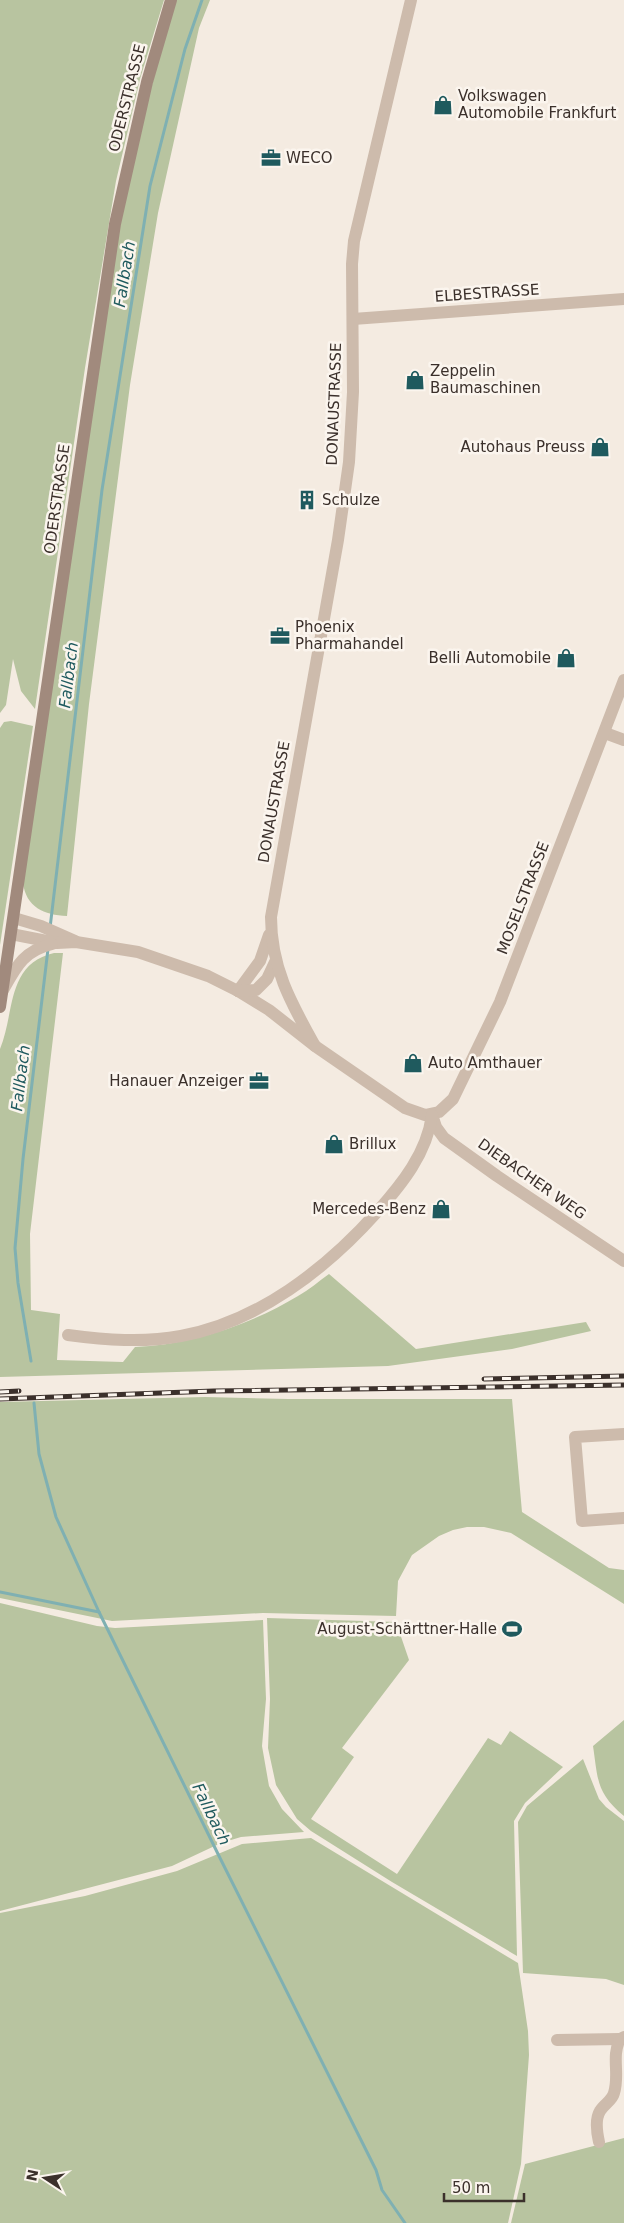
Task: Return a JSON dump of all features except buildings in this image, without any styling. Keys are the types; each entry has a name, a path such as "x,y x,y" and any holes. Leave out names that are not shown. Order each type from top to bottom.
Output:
{"street":[{"name":"ODERSTRASSE","path":"0,1007 115,224 147,82 171,0"},
{"name":"DONAUSTRASSE","path":"314,1046 286,994 275,962 270,917 338,540 350,462 353,410 354,241 411,0"},
{"name":"ELBESTRASSE","path":"353,318 624,299"},
{"name":"MOSELSTRASSE","path":"432,1115 446,1106 452,1099 485,1034 605,733 624,680"},
{"path":"605,733 624,740"},
{"path":"14,918 41,926 56,937 155,956 208,976 238,991 269,1010 314,1046 405,1108 421,1114 432,1115 429,1131 421,1153 387,1201 352,1239 313,1273 272,1300 243,1316 182,1336 120,1341 68,1335"},
{"name":"DONAUSTRASSE","path":"238,991 260,961 271,930"},
{"path":"11,934 38,944"},
{"path":"2,992 22,960 30,951 38,944 56,937"},
{"path":"238,991 256,990 267,979 275,962"},
{"name":"DIEBACHER WEG","path":"432,1115 436,1127 444,1138 624,1262"},
{"path":"624,1434 575,1437 582,1521 624,1518"},
{"path":"557,2040 622,2038 614,2055 615,2091 613,2097 600,2110 598,2118 599,2142"}],"green space":[{"path":"0,0 164,0 140,79 116,181 85,368 35,709 21,691 13,659 6,705 0,713"},
{"path":"175,0 210,0 199,28 158,213 130,385 89,704 67,916 51,914 32,904 23,883 120,225 138,136"},
{"path":"11,721 33,726 0,945 0,728 4,722"},
{"path":"54,953 63,953 30,1234 31,1310 60,1314 57,1360 123,1362 135,1347 177,1342 219,1332 260,1316 279,1306 306,1291 329,1274 416,1349 586,1322 591,1331 512,1349 388,1366 0,1377 0,1049 20,979 27,968 39,959"},
{"path":"205,1397 512,1399 522,1512 609,1568 624,1570 624,1604 511,1533 484,1527 467,1527 453,1530 439,1536 412,1555 398,1581 396,1616 263,1613 112,1621 0,1598 0,1402"},
{"path":"0,1603 97,1626 115,1628 263,1620 266,1699 262,1746 269,1786 282,1809 304,1832 241,1837 221,1843 172,1866 0,1911"},
{"path":"267,1618 396,1622 409,1660 342,1748 354,1757 311,1819 397,1874 488,1738 501,1745 510,1731 563,1767 525,1803 514,1821 517,1956 392,1882 311,1831 297,1819 276,1785 268,1748 270,1699"},
{"path":"624,1720 624,1816 608,1800 603,1792 598,1777 593,1746"},
{"path":"583,1759 599,1799 624,1821 624,1985 606,1979 523,1973 518,1822 527,1806"},
{"path":"311,1838 518,1963 528,2031 529,2055 521,2164 508,2223 0,2223 0,1913 85,1896 177,1871 242,1844"},
{"path":"624,2138 624,2223 511,2223 525,2164"}],"waterway":[{"name":"Fallbach","path":"50,928 102,490 150,186 185,49 202,0"},
{"name":"Fallbach","path":"31,1361 18,1283 15,1248 23,1159 48,949"},
{"name":"Fallbach","path":"34,1403 39,1454 56,1517 99,1612 376,2170 382,2190 405,2223"},
{"path":"0,1592 99,1612"}],"railway":[{"path":"484,1379 624,1376"},
{"path":"0,1399 214,1391 624,1385"},
{"path":"0,1392 19,1391"}],"place":[{"name":"Volkswagen Automobile Frankfurt","path":"443,105"},
{"name":"WECO","path":"271,158"},
{"name":"Zeppelin Baumaschinen","path":"415,380"},
{"name":"Autohaus Preuss","path":"600,447"},
{"name":"Schulze","path":"307,500"},
{"name":"Phoenix Pharmahandel","path":"280,636"},
{"name":"Belli Automobile","path":"566,658"},
{"name":"Auto Amthauer","path":"413,1063"},
{"name":"Hanauer Anzeiger","path":"259,1081"},
{"name":"Brillux","path":"334,1144"},
{"name":"Mercedes-Benz","path":"441,1209"},
{"name":"August-Schärttner-Halle","path":"512,1629"}]}
